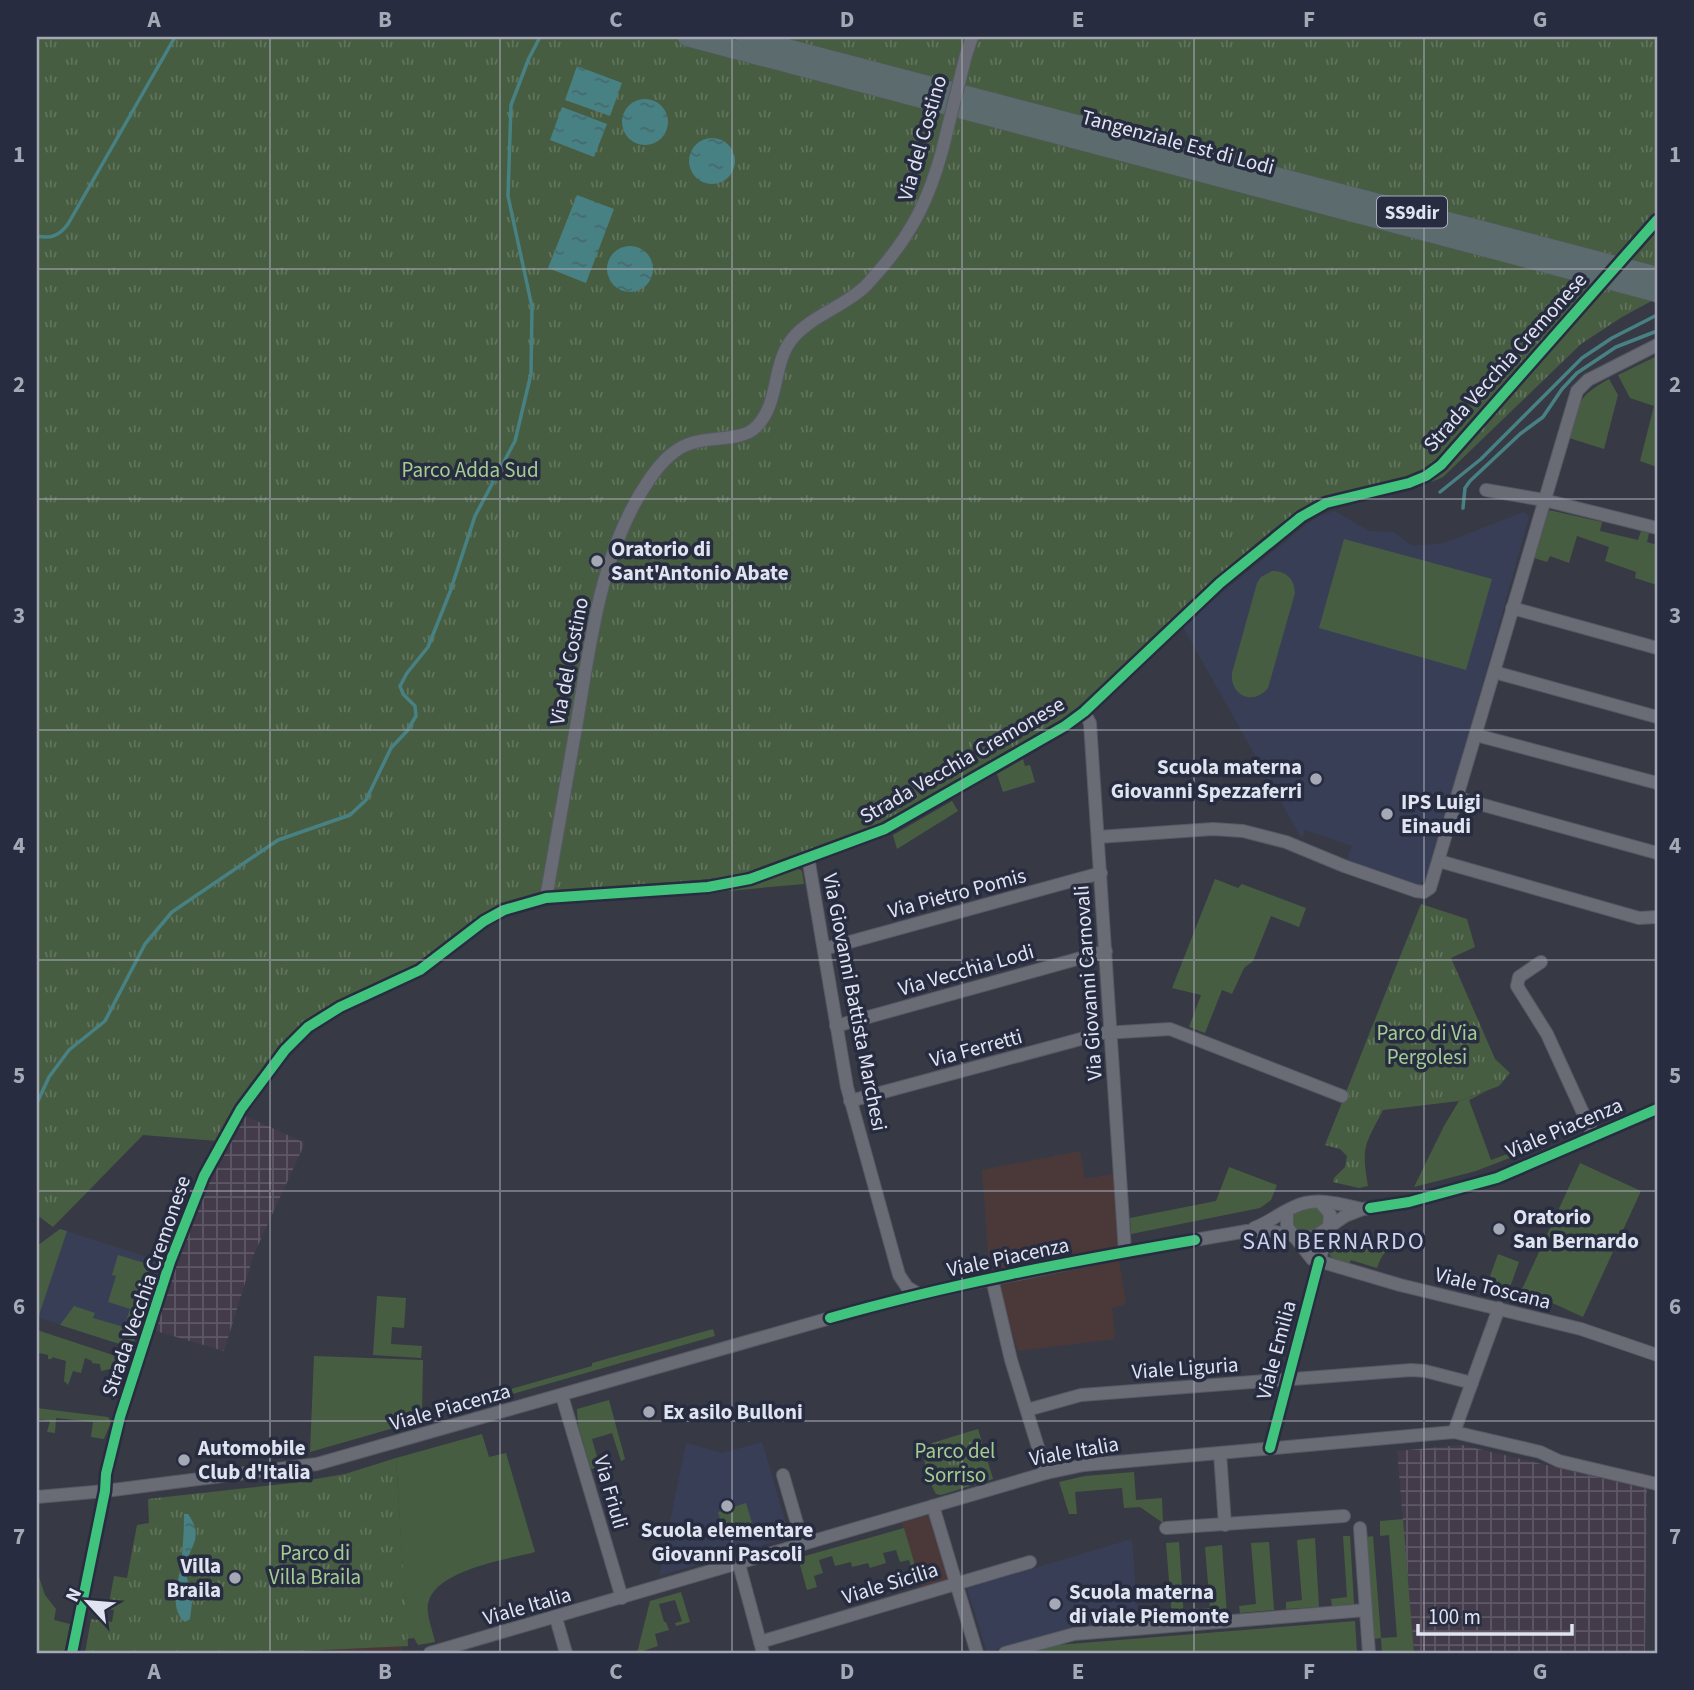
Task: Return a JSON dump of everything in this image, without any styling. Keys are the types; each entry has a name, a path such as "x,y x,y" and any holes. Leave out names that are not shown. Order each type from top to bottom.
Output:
{"highway":[{"name":"Tangenziale Est di Lodi","path":"687,37 787,55 1657,276"},
{"name":"Tangenziale Est di Lodi","path":"745,37 787,55 1657,293"}],"street":[{"name":"Via del Costino","path":"546,898 599,604 606,575 636,501 665,460 680,448 693,442 729,438 756,428 771,403 785,348 793,337 808,324 862,290 904,240 933,185 972,37"},
{"name":"Strada Vecchia Cremonese","path":"72,1653 105,1491 106,1474 120,1417 175,1250 216,1152 241,1109 292,1042 319,1019 419,970 484,921 504,910 546,898 723,885 750,879 885,829 1065,726 1084,712 1220,583 1301,517 1326,503 1409,483 1441,466 1657,220"},
{"path":"1098,837 1213,830 1243,831 1286,842 1416,891 1427,890 1432,885 1440,861 1577,391 1588,380 1657,345"},
{"path":"1486,490 1544,499 1657,528"},
{"path":"1512,608 1657,648"},
{"path":"1494,672 1657,716"},
{"name":"Via Giovanni Carnovali","path":"1084,712 1090,723 1125,1252"},
{"path":"1476,734 1657,783"},
{"path":"1458,797 1657,853"},
{"name":"Via Giovanni Battista Marchesi","path":"808,857 850,1101 899,1275"},
{"path":"1440,861 1639,918 1657,917"},
{"name":"Via Pietro Pomis","path":"824,949 1101,873"},
{"name":"Via Vecchia Lodi","path":"836,1026 1105,951"},
{"path":"1541,962 1519,977 1517,986 1547,1034 1594,1138"},
{"name":"Via Ferretti","path":"850,1101 1111,1032 1170,1029 1342,1096"},
{"name":"Viale Piacenza","path":"1325,1232 1345,1216 1363,1209 1409,1202 1497,1178 1657,1109"},
{"path":"1294,1237 1310,1238 1325,1232 1330,1214 1320,1202 1301,1204 1287,1210 1286,1222 1294,1237 1312,1259 1319,1261"},
{"name":"Viale Piacenza","path":"1320,1202 1363,1209"},
{"name":"Viale Piacenza","path":"1247,1231 1287,1210"},
{"name":"Viale Piacenza","path":"37,1497 317,1464 920,1295 1125,1252 1247,1231 1272,1231 1294,1237"},
{"name":"Viale Emilia","path":"1270,1448 1325,1232"},
{"name":"Viale Toscana","path":"1319,1261 1581,1329 1657,1355"},
{"path":"899,1275 907,1287 920,1295"},
{"path":"887,1303 897,1285 899,1275"},
{"path":"992,1279 1011,1360 1046,1473"},
{"path":"1454,1432 1499,1308"},
{"name":"Viale Liguria","path":"1027,1410 1081,1395 1416,1370 1472,1383"},
{"name":"Via Friuli","path":"562,1396 622,1598"},
{"name":"Viale Italia","path":"430,1653 1046,1473 1083,1465 1454,1432 1657,1484"},
{"path":"1220,1453 1225,1525"},
{"path":"783,1475 803,1544"},
{"path":"933,1506 977,1653"},
{"path":"1166,1528 1344,1516"},
{"path":"1360,1528 1370,1653"},
{"name":"Viale Sicilia","path":"762,1648 1030,1562"},
{"path":"739,1564 762,1648"},
{"path":"1005,1653 1073,1634 1366,1610"},
{"path":"556,1618 566,1653"}],"shaded area":[{"path":"1335,511 1369,531 1394,532 1413,546 1444,543 1524,512 1529,517 1428,878 1418,885 1347,860 1352,846 1305,830 1302,839 1182,625 1307,524"},
{"path":"239,1113 305,1143 254,1254 224,1351 149,1329 171,1263"},
{"path":"1080,1151 1085,1179 1119,1173 1124,1252 1118,1253 1126,1304 1112,1308 1115,1339 1018,1351 1004,1306 990,1278 982,1170"},
{"path":"60,1229 160,1261 132,1348 37,1317 37,1246"},
{"name":"Scuola elementare Giovanni Pascoli","path":"762,1442 790,1537 659,1576 686,1443 722,1453"},
{"path":"1462,1445 1647,1489 1645,1653 1414,1653 1397,1451"},
{"path":"930,1515 950,1582 922,1590 902,1523"},
{"name":"Scuola materna di viale Piemonte","path":"1132,1539 1138,1621 1073,1627 987,1652 967,1588"},
{"path":"402,1646 402,1653 258,1653"}],"green space":[{"name":"Parco Adda Sud","path":"37,37 1657,37 1657,298 1581,344 1443,477 1412,486 1333,494 1283,522 1262,538 1110,680 1067,716 873,827 739,876 556,894 447,942 419,963 320,1013 218,1141 143,1135 53,1227 37,1215"},
{"path":"1657,356 1657,467 1640,461 1654,406 1630,398 1618,375"},
{"path":"1609,379 1618,395 1604,449 1569,438 1584,396"},
{"path":"1549,510 1602,522 1600,531 1638,540 1641,531 1649,533 1647,542 1657,545 1657,585 1635,578 1636,572 1605,561 1609,547 1577,536 1569,563 1550,556 1547,562 1534,558"},
{"path":"1344,539 1492,579 1466,670 1319,628"},
{"path":"1272,571 1288,576 1295,593 1268,688 1256,696 1244,696 1235,688 1232,673 1257,583 1261,577"},
{"path":"1023,759 1025,766 1030,765 1035,782 1003,792 997,774"},
{"path":"952,801 958,811 897,849 893,835"},
{"path":"797,868 802,871 804,884 717,892 747,885"},
{"path":"1215,879 1238,888 1242,884 1306,908 1299,927 1271,916 1253,961 1244,968 1232,994 1222,990 1205,1033 1189,1027 1201,995 1172,988"},
{"name":"Parco di Via Pergolesi","path":"1421,904 1467,919 1475,947 1451,958 1495,1059 1510,1073 1499,1086 1459,1101 1383,1110 1366,1146 1368,1186 1359,1188 1333,1182 1345,1167 1347,1156 1340,1149 1325,1145"},
{"path":"1487,1091 1469,1100 1491,1160 1510,1153 1512,1157 1476,1171 1414,1187 1459,1101"},
{"path":"1580,1163 1641,1191 1583,1317 1522,1289"},
{"path":"1229,1167 1277,1185 1271,1200 1260,1208 1131,1234 1130,1218 1216,1201"},
{"path":"1307,1207 1318,1208 1324,1212 1325,1221 1315,1232 1300,1233 1293,1228 1291,1218 1296,1211"},
{"path":"60,1229 67,1231 38,1318 37,1246"},
{"path":"1345,1231 1352,1245 1387,1244 1406,1237 1403,1247 1386,1252 1377,1268 1351,1260 1349,1264 1331,1257 1328,1250 1331,1239"},
{"path":"1498,1254 1519,1262 1505,1301 1484,1293"},
{"path":"118,1255 158,1267 132,1348 60,1325 74,1306 95,1313 93,1318 124,1327 130,1309 108,1302 116,1276 112,1275"},
{"path":"377,1296 406,1298 404,1328 392,1327 391,1344 422,1346 421,1358 373,1355"},
{"path":"713,1329 715,1336 310,1452 314,1356 423,1360 422,1414"},
{"path":"37,1330 131,1361 127,1375 110,1369 101,1371 100,1364 85,1358 81,1373 73,1371 68,1385 64,1381 66,1361 52,1357 48,1359 48,1355 39,1353"},
{"path":"609,1400 625,1459 621,1461 612,1433 592,1439 600,1467 591,1469 578,1425 577,1409"},
{"path":"37,1408 108,1417 111,1422 104,1439 91,1437 93,1422 56,1418 55,1433 47,1432 50,1421 37,1419"},
{"name":"Parco del Sorriso","path":"978,1429 993,1479 941,1495 936,1494 930,1483 924,1454 929,1444"},
{"path":"482,1434 489,1457 506,1453 535,1552 472,1568 443,1583 433,1592 428,1604 435,1642 418,1645 414,1638 407,1639 396,1458"},
{"name":"Parco di Villa Braila","path":"396,1458 408,1646 258,1653 85,1653 91,1619 112,1622 114,1610 108,1609 114,1576 127,1578 137,1525 149,1523 148,1499 292,1483 345,1474"},
{"path":"1134,1472 1136,1500 1162,1498 1163,1523 1140,1507 1124,1508 1122,1488 1075,1492 1077,1514 1069,1514 1059,1482 1085,1476"},
{"path":"746,1503 752,1523 723,1531 718,1512"},
{"path":"1403,1519 1414,1653 1382,1653 1381,1638 1397,1637 1389,1535 1380,1536 1380,1521"},
{"path":"904,1528 917,1572 913,1573 909,1560 900,1562 896,1550 883,1553 886,1563 870,1568 868,1563 852,1567 851,1562 835,1566 832,1556 819,1560 823,1573 814,1576 817,1587 807,1590 798,1558"},
{"path":"1343,1536 1350,1536 1354,1604 1332,1606 1331,1599 1347,1597"},
{"path":"1373,1536 1381,1638 1374,1639 1367,1537"},
{"path":"1315,1538 1319,1607 1286,1609 1286,1602 1302,1600 1297,1540"},
{"path":"1179,1542 1184,1618 1172,1618 1166,1543"},
{"path":"1269,1542 1274,1610 1240,1613 1239,1606 1256,1604 1251,1543"},
{"path":"1222,1545 1227,1614 1194,1617 1193,1609 1210,1608 1205,1547"},
{"path":"37,1571 45,1595 56,1609 54,1620 70,1624 64,1653 37,1653"},
{"path":"681,1592 690,1622 676,1626 675,1623 682,1621 675,1600 659,1604 669,1630 655,1634 658,1646 637,1653 650,1601"},
{"path":"1355,1621 1357,1653 1029,1653 1057,1645"}],"water":[{"path":"577,66 622,83 610,116 565,100"},
{"path":"645,99 661,106 668,122 661,138 645,145 629,138 622,122 629,106"},
{"path":"562,107 607,124 594,157 550,140"},
{"path":"712,138 728,145 735,161 728,177 712,184 696,177 689,161 696,145"},
{"path":"577,195 614,209 586,283 548,268"},
{"path":"630,246 646,253 653,269 646,285 630,292 614,285 607,269 614,253"},
{"path":"184,1514 188,1514 196,1531 187,1563 186,1574 192,1602 190,1619 185,1622 177,1610 176,1602"}],"waterway":[{"path":"37,236 54,236 68,224 175,37"},
{"path":"37,1103 49,1077 69,1050 105,1021 145,944 172,912 278,840 350,815 366,800 391,748 407,731 416,716 415,706 403,694 400,686 428,647 450,592 475,516 515,441 531,374 532,307 508,196 511,105 540,37"},
{"path":"1440,492 1481,459 1582,358 1612,338 1657,315"},
{"path":"1463,508 1465,488 1470,481 1520,434 1543,417 1577,373 1616,347 1657,331"}],"cycle path":[{"path":"72,1653 105,1491 106,1474 120,1417 170,1262 204,1176 241,1109 285,1050 308,1027 340,1007 420,970 484,921 504,910 546,898 708,887 750,879 885,829 1065,726 1084,712 1220,583 1301,517 1326,503 1409,483 1426,476 1441,465 1657,220"},
{"path":"1370,1208 1409,1202 1497,1178 1657,1109"},
{"path":"830,1318 1011,1274 1195,1240"},
{"path":"1270,1448 1319,1261"}],"place":[{"name":"Oratorio di Sant'Antonio Abate","path":"597,561"},
{"name":"Scuola materna Giovanni Spezzaferri","path":"1316,779"},
{"name":"IPS Luigi Einaudi","path":"1387,814"},
{"name":"Oratorio San Bernardo","path":"1499,1229"},
{"name":"Ex asilo Bulloni","path":"649,1412"},
{"name":"Automobile Club d'Italia","path":"184,1460"},
{"name":"Scuola elementare Giovanni Pascoli","path":"727,1506"},
{"name":"Villa Braila","path":"235,1578"},
{"name":"Scuola materna di viale Piemonte","path":"1055,1604"}],"district":[{"name":"SAN BERNARDO","path":"1334,1241"}]}
